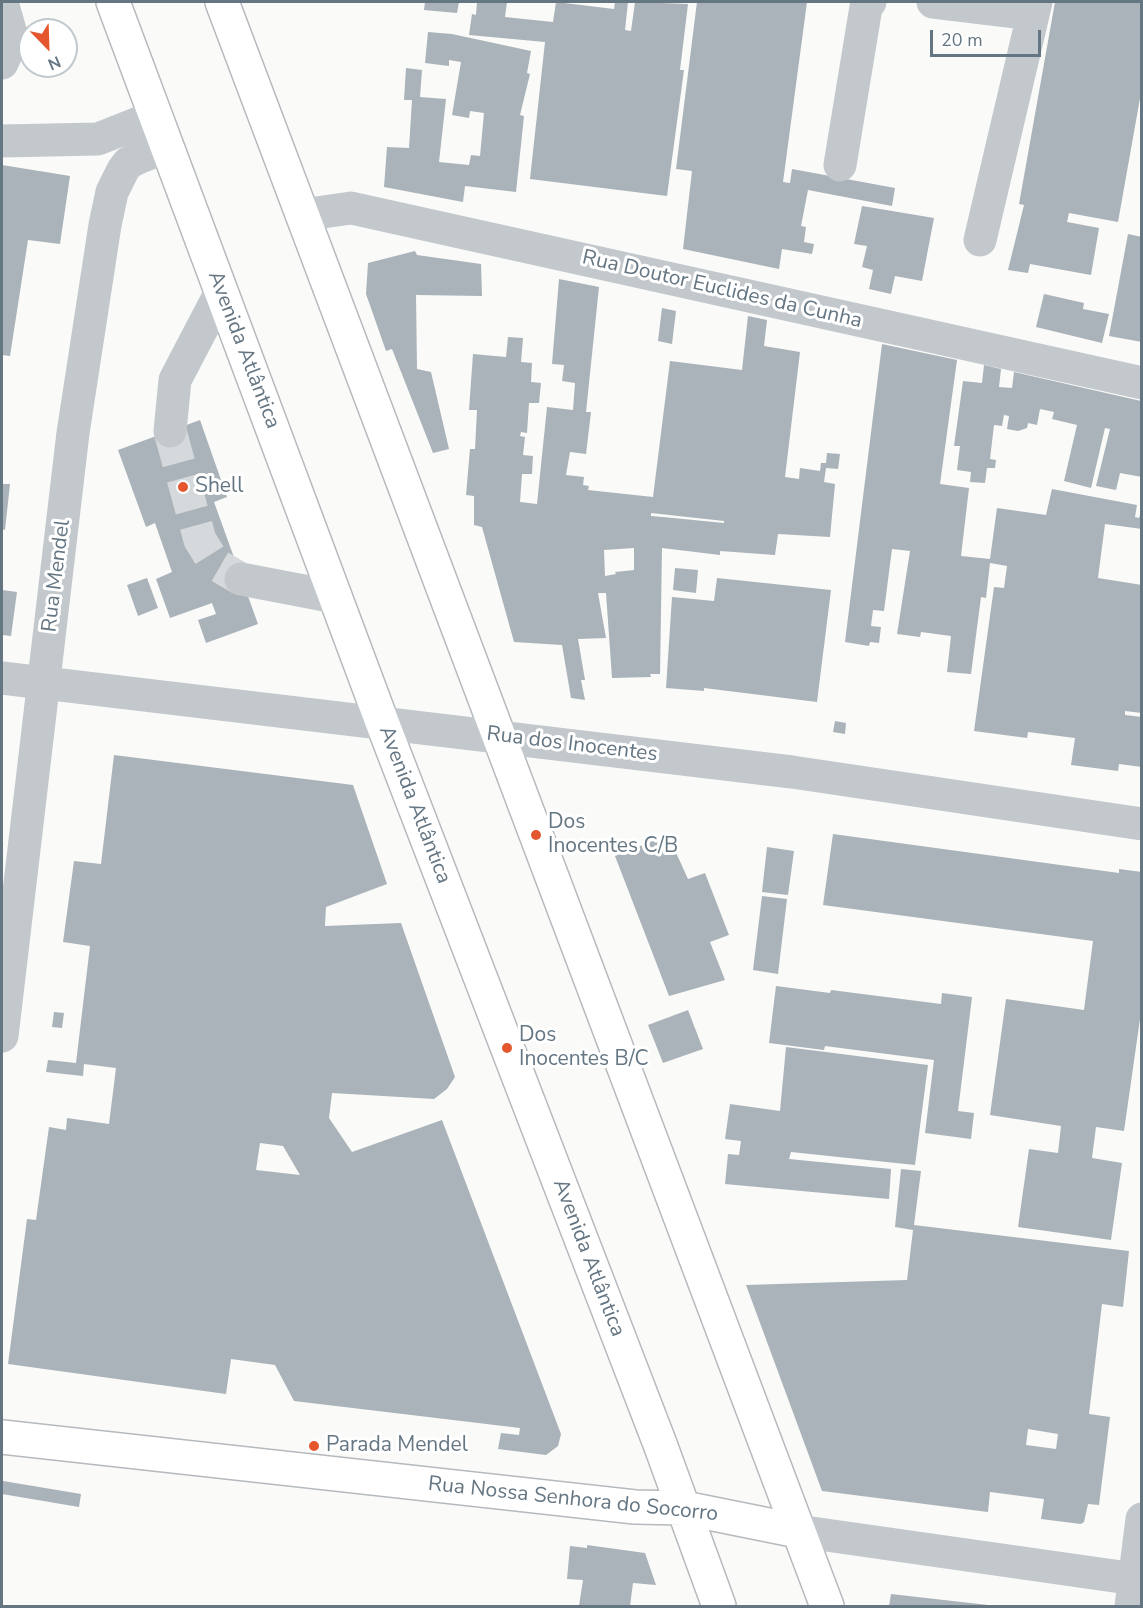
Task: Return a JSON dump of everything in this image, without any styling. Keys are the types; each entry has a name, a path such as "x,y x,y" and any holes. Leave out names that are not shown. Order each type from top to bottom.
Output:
{"main road":[{"name":"Avenida Atlântica","path":"113,2 382,722 684,1508 719,1606"},
{"path":"222,2 827,1606"},
{"name":"Rua Nossa Senhora do Socorro","path":"2,1437 635,1507 684,1508 798,1531"}],"street":[{"path":"2,2 11,34 8,52 2,63"},
{"path":"840,165 866,7 870,2"},
{"path":"933,2 1035,8 980,240"},
{"path":"2,141 98,139 156,116"},
{"name":"Rua Mendel","path":"2,1036 73,433 112,192 129,163 167,147"},
{"name":"Rua Doutor Euclides da Cunha","path":"302,215 351,208 1142,383"},
{"path":"170,431 175,380 221,292"},
{"path":"241,579 335,597"},
{"name":"Rua dos Inocentes","path":"2,678 792,772 1142,824"},
{"path":"1136,1588 1142,1519"},
{"name":"Rua Nossa Senhora do Socorro","path":"798,1531 1136,1588"}],"building":[{"path":"425,2 459,2 457,13 424,10"},
{"path":"477,2 507,2 505,17 553,22 556,2 614,9 615,2 628,2 625,30 631,31 635,2 688,4 680,70 684,70 667,196 530,179 545,42 469,35 472,14 476,15"},
{"path":"697,2 807,2 783,182 790,183 792,169 895,188 892,206 808,190 801,226 806,227 804,242 814,244 812,254 782,249 779,269 683,249 692,171 676,169"},
{"path":"1055,2 1142,2 1142,87 1118,222 1069,213 1067,222 1099,228 1091,275 1030,264 1028,273 1008,270 1024,205 1019,204"},
{"path":"428,32 452,34 531,51 527,73 530,74 520,115 524,116 516,192 465,186 463,202 384,187 387,147 409,148 412,100 404,100 406,68 422,70 420,97 446,99 439,162 469,165 471,155 480,156 484,113 470,111 469,118 452,115 461,62 449,60 449,66 425,63"},
{"path":"2,165 70,176 60,244 28,240 10,356 2,355"},
{"path":"862,206 934,218 922,281 895,276 891,294 869,289 873,270 862,267 867,246 854,244"},
{"path":"1128,234 1142,237 1142,342 1109,336"},
{"path":"415,251 417,255 481,264 482,296 416,295 417,369 431,372 449,449 433,453 392,349 386,351 366,294 368,263"},
{"path":"559,279 599,287 586,412 591,412 586,454 570,452 566,475 584,477 583,485 589,486 588,490 653,497 670,361 742,370 748,316 767,320 764,346 800,352 785,477 799,479 800,468 820,471 821,463 826,463 827,453 840,454 838,469 826,468 824,482 835,484 830,537 778,534 775,555 720,551 720,555 662,548 660,674 650,674 651,677 612,678 606,593 598,593 606,638 578,639 585,680 581,680 585,700 571,698 562,645 514,642 482,527 474,525 474,496 466,495 470,449 475,449 477,410 469,410 473,354 506,357 508,337 523,338 521,362 532,363 531,382 541,383 539,403 529,403 527,433 521,432 520,436 525,437 523,455 533,456 532,474 522,474 520,502 537,504 547,407 573,410 575,383 562,381 564,365 552,364","holes":["651,513 724,521 724,523 651,516","634,548 634,570 615,572 616,574 605,576 604,550"]},
{"path":"1044,294 1084,303 1083,309 1109,314 1102,343 1036,327"},
{"path":"662,308 676,311 672,344 658,341"},
{"path":"882,344 957,360 940,484 969,488 961,556 990,559 997,508 1046,515 1052,489 1137,505 1135,517 1139,518 1142,509 1142,529 1105,524 1098,578 1142,585 1142,713 1125,711 1125,715 1142,717 1142,767 1119,764 1118,771 1071,765 1075,738 1028,732 1027,738 974,731 994,587 1004,588 1007,566 990,563 986,598 981,597 971,674 947,672 951,636 921,632 920,637 897,634 910,551 892,549 884,611 873,610 871,626 881,627 879,643 870,642 869,646 845,642"},
{"path":"984,365 1001,369 999,387 1012,388 1014,372 1141,401 1142,477 1120,473 1116,490 1096,486 1110,429 1105,428 1091,488 1064,481 1077,425 1052,419 1054,412 1040,409 1037,425 1028,423 1027,428 1018,431 1007,429 1009,416 1004,415 1002,426 994,425 990,459 996,460 995,468 987,468 985,483 970,482 971,472 957,470 960,446 954,446 963,381 982,383"},
{"path":"200,420 227,497 214,502 258,624 206,643 198,620 216,614 212,603 170,618 156,579 172,572 155,523 146,527 118,450"},
{"path":"2,484 10,484 5,530 2,529"},
{"path":"675,568 698,570 696,593 673,590"},
{"path":"147,578 158,608 138,616 127,585"},
{"path":"717,578 831,590 817,702 704,688 704,691 666,688 672,597 714,601"},
{"path":"2,590 17,592 11,636 2,635"},
{"path":"835,721 846,723 845,734 833,732"},
{"path":"114,755 353,785 387,884 326,907 325,926 401,923 455,1077 447,1089 434,1099 332,1093 329,1118 352,1152 442,1120 561,1434 558,1446 546,1455 498,1449 501,1433 519,1435 520,1428 294,1401 275,1365 231,1359 226,1394 8,1364 27,1219 36,1220 49,1127 66,1130 67,1118 109,1124 116,1068 84,1064 83,1076 46,1072 48,1060 76,1063 90,946 63,942 74,861 101,864","holes":["260,1143 283,1146 300,1175 256,1170"]},
{"path":"833,834 1119,873 1119,869 1142,872 1142,1005 1124,1131 1096,1127 1092,1158 1122,1163 1111,1240 1018,1227 1029,1149 1058,1153 1061,1126 990,1115 1006,999 1084,1010 1093,941 823,905"},
{"path":"668,835 688,879 705,873 729,935 710,942 725,980 669,996 615,856"},
{"path":"767,847 794,851 788,895 762,892"},
{"path":"762,896 787,899 778,974 753,970"},
{"path":"776,986 830,993 831,990 941,1004 942,993 972,997 958,1111 974,1113 971,1139 925,1133 934,1060 825,1046 824,1050 769,1043"},
{"path":"688,1010 703,1049 663,1063 648,1025"},
{"path":"54,1012 64,1013 62,1028 52,1027"},
{"path":"786,1047 928,1065 915,1165 791,1152 789,1159 891,1169 889,1199 725,1184 728,1154 739,1155 741,1141 725,1139 730,1104 780,1111"},
{"path":"901,1169 921,1171 914,1225 1129,1251 1123,1307 1102,1304 1089,1414 1110,1417 1099,1505 1088,1504 1084,1522 1081,1524 1041,1519 1044,1499 990,1492 988,1512 822,1491 746,1285 907,1280 913,1230 895,1227","holes":["1028,1429 1058,1434 1056,1449 1026,1445"]},
{"path":"3,1481 81,1494 79,1507 2,1494"},
{"path":"587,1545 645,1553 656,1585 633,1583 630,1606 579,1606 583,1580 567,1579 570,1546 587,1548"},
{"path":"891,1594 988,1605 988,1606 889,1606"}],"tunnel":[{"path":"170,431 200,540 215,564 241,579"}],"place":[{"name":"Shell","path":"183,487"},
{"name":"Dos Inocentes C/B","path":"536,835"},
{"name":"Dos Inocentes B/C","path":"507,1048"},
{"name":"Parada Mendel","path":"314,1446"}]}
